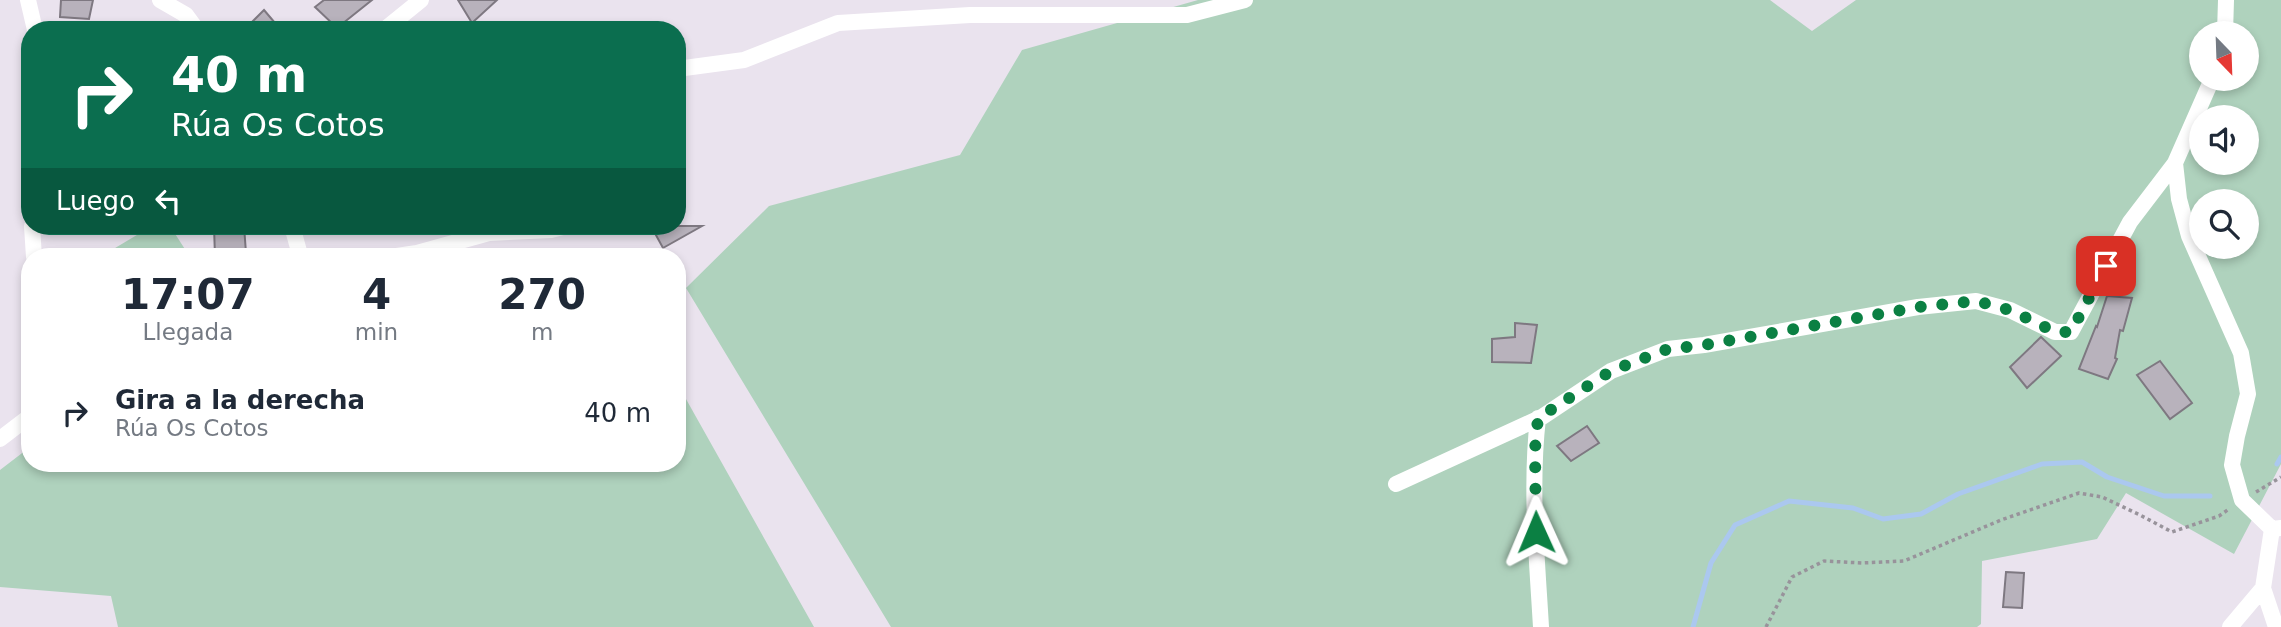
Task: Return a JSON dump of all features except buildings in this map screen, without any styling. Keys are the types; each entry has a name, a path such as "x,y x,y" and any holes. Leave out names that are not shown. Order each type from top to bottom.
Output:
{"street":[{"path":"28,0 33,21"},
{"path":"160,0 186,15 190,21"},
{"path":"395,21 421,0"},
{"path":"686,68 744,60 838,23 970,15 1187,15 1245,0"},
{"path":"2225,21 2226,0"},
{"path":"1396,484 1538,418 1611,371 1668,349 1919,307 1976,301 2010,310 2055,332 2071,332 2130,222 2175,163 2207,91"},
{"path":"2175,163 2179,199 2189,236 2241,353 2248,394 2232,465 2242,500 2276,528 2263,588 2230,627"},
{"path":"435,248 482,235"},
{"path":"1538,418 1535,449 1541,627"},
{"path":"0,439 21,423"},
{"path":"2263,588 2276,627"}],"path":[{"path":"1766,627 1792,577 1825,561 1904,561 2001,520 2079,493 2102,497 2172,532 2219,516 2281,477"}],"green space":[{"path":"1198,0 1770,0 1812,31 1856,0 2281,0 2281,464 2234,554 2126,493 2097,539 1982,561 1981,624 1977,627 891,627 686,288 769,206 960,155 1022,50"},
{"path":"137,235 176,235 184,248 115,248"},
{"path":"686,399 814,627 118,627 111,596 0,587 0,470 21,454 21,472 686,472"}],"waterway":[{"path":"2277,464 2281,457"},
{"path":"1693,627 1711,563 1735,525 1789,501 1853,508 1883,519 1921,514 1958,494 2042,464 2082,462 2107,477 2164,496 2210,496"}],"route":[{"path":"1536,532 1535,449 1538,418 1611,371 1668,349 1919,307 1976,301 2010,310 2055,332 2071,332 2106,266"}]}
